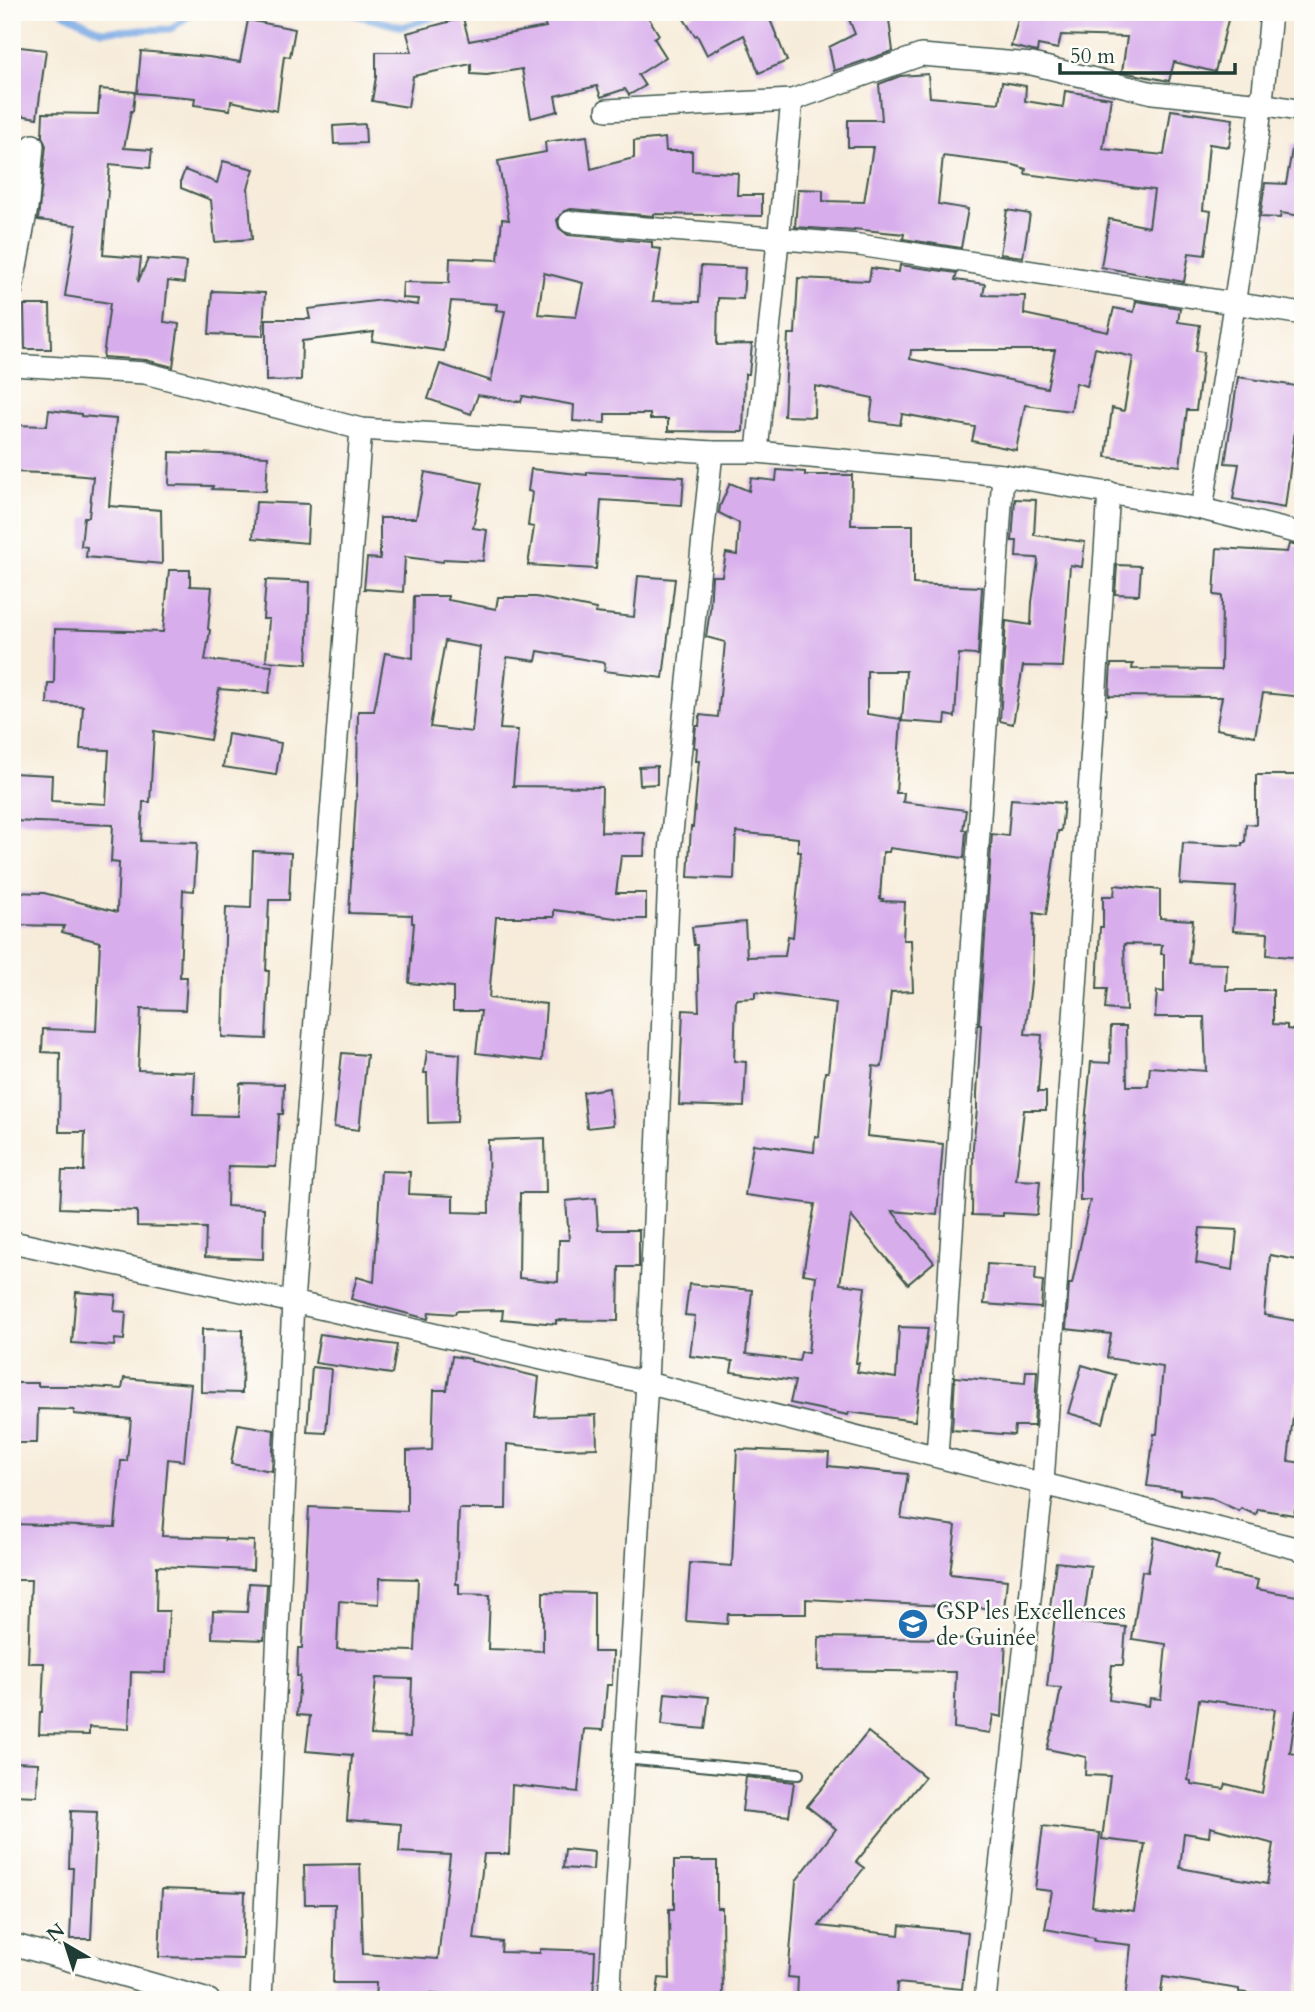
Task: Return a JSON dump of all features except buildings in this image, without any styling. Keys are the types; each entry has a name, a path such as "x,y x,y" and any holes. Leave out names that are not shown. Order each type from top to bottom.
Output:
{"street":[{"path":"1202,509 1235,303 1262,104 1271,12"},
{"path":"607,110 792,100 921,55 1032,64 1153,93 1303,111"},
{"path":"757,452 792,100"},
{"path":"12,289 28,202 33,145"},
{"path":"570,222 859,245 1303,314"},
{"path":"12,365 145,373 360,429 712,452 757,452 1003,475 1202,509 1303,534"},
{"path":"261,2000 293,1302 360,429"},
{"path":"609,2000 647,1383 670,852 712,452"},
{"path":"937,1457 1003,475"},
{"path":"985,2000 1042,1483 1109,492"},
{"path":"12,1242 293,1302 647,1383 1303,1550"},
{"path":"12,1944 209,2000"}],"lane":[{"path":"624,1758 798,1774"}],"waterway":[{"path":"62,12 101,31 171,29 194,12"},
{"path":"344,12 402,27 452,12"}],"place":[{"name":"GSP les Excellences de Guinée","path":"913,1624"}]}
